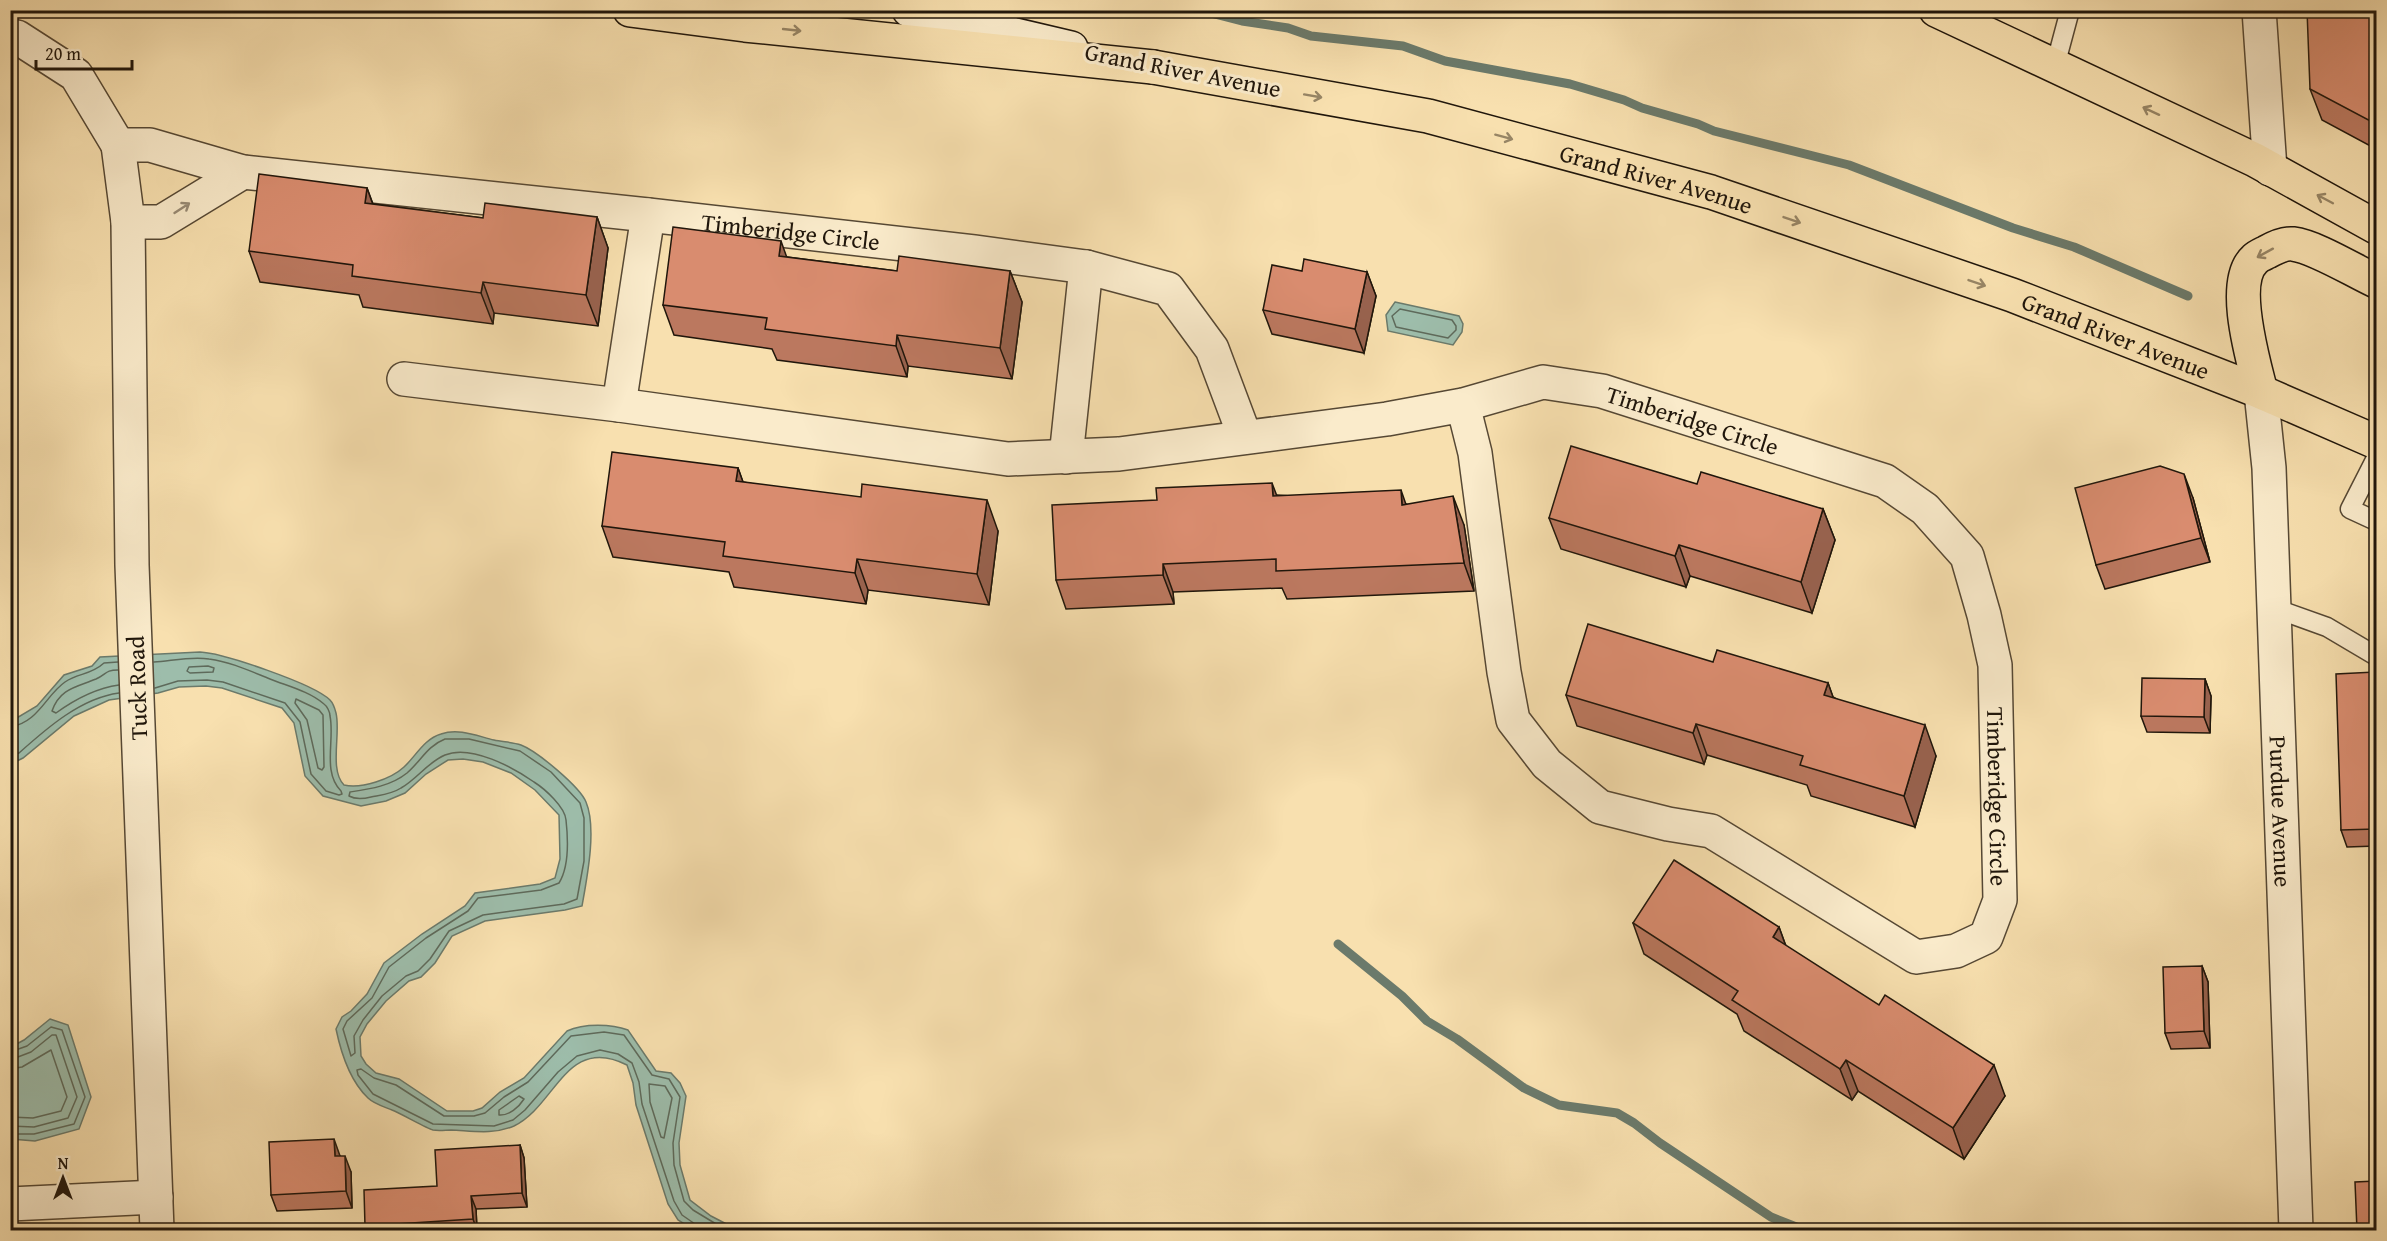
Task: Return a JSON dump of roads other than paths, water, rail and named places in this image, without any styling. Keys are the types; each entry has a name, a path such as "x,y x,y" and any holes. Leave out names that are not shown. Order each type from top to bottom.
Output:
{"highway":[{"path":"630,10 745,25 1152,67"},
{"path":"1936,10 2255,160 2376,227"},
{"name":"Grand River Avenue","path":"1152,67 1428,116 1711,192 2012,295 2260,392 2376,442"},
{"path":"2260,392 2243,309 2246,273 2254,259 2275,248 2290,244 2304,246 2376,281"}],"street":[{"name":"Grand River Avenue","path":"909,10 1152,67"},
{"path":"2259,10 2270,169"},
{"path":"10,36 17,37 76,75 118,145"},
{"name":"Timberidge Circle","path":"118,145 150,145 243,172 648,215 1086,267 1168,289 1212,349 1245,437"},
{"name":"Tuck Road","path":"118,145 128,222 132,565 157,1230"},
{"path":"128,222 161,222 243,172"},
{"path":"619,405 648,215"},
{"path":"1066,457 1086,267"},
{"name":"Timberidge Circle","path":"404,379 619,405 1008,459 1119,454 1387,419 1463,405 1543,381 1602,391 1885,481 1926,508 1967,556 1995,664 2000,900 1986,937 1956,951 1916,957 1711,831 1668,824 1600,807 1547,764 1513,720 1504,672 1475,453 1463,405"},
{"name":"Purdue Avenue","path":"2260,392 2269,468 2296,1230"},
{"path":"10,1204 156,1197"}],"lane":[{"path":"2055,66 2070,10"},
{"path":"2376,458 2350,509 2376,522"},
{"path":"2274,608 2327,627 2376,656"}],"water":[{"path":"1395,302 1459,316 1463,324 1462,332 1453,345 1388,331 1386,315"},
{"path":"200,652 268,670 321,693 330,700 337,721 337,770 344,785 359,786 392,775 404,767 435,736 454,732 521,745 547,762 576,788 586,802 591,825 590,853 582,906 485,921 452,936 435,963 421,977 409,981 386,1001 367,1024 360,1037 361,1056 376,1073 399,1079 447,1111 473,1111 482,1108 500,1092 524,1078 567,1031 598,1025 628,1030 656,1071 671,1073 680,1083 686,1096 679,1143 680,1165 690,1200 711,1216 738,1230 694,1230 678,1220 668,1204 636,1105 633,1083 627,1065 606,1058 590,1059 576,1065 563,1076 541,1104 514,1126 475,1132 430,1129 370,1100 351,1075 336,1029 342,1017 367,994 384,963 422,934 465,906 475,893 540,884 555,878 560,859 559,815 535,790 511,773 483,762 463,759 448,760 426,774 405,793 386,801 361,806 323,796 305,776 294,723 282,708 222,688 206,686 179,687 158,693 109,700 74,716 23,758 11,764 10,722 37,706 64,675 92,666 100,657"},
{"path":"50,1019 68,1025 91,1097 79,1129 35,1141 11,1139 11,1047 24,1040"}],"waterway":[{"path":"1199,10 1242,21 1288,28 1311,36 1403,46 1445,61 1570,84 1714,131 1849,165 2013,228 2074,247 2188,296"},
{"path":"1338,944 1402,996 1427,1021 1457,1039 1524,1088 1559,1105 1617,1113 1771,1217 1804,1230"}]}
